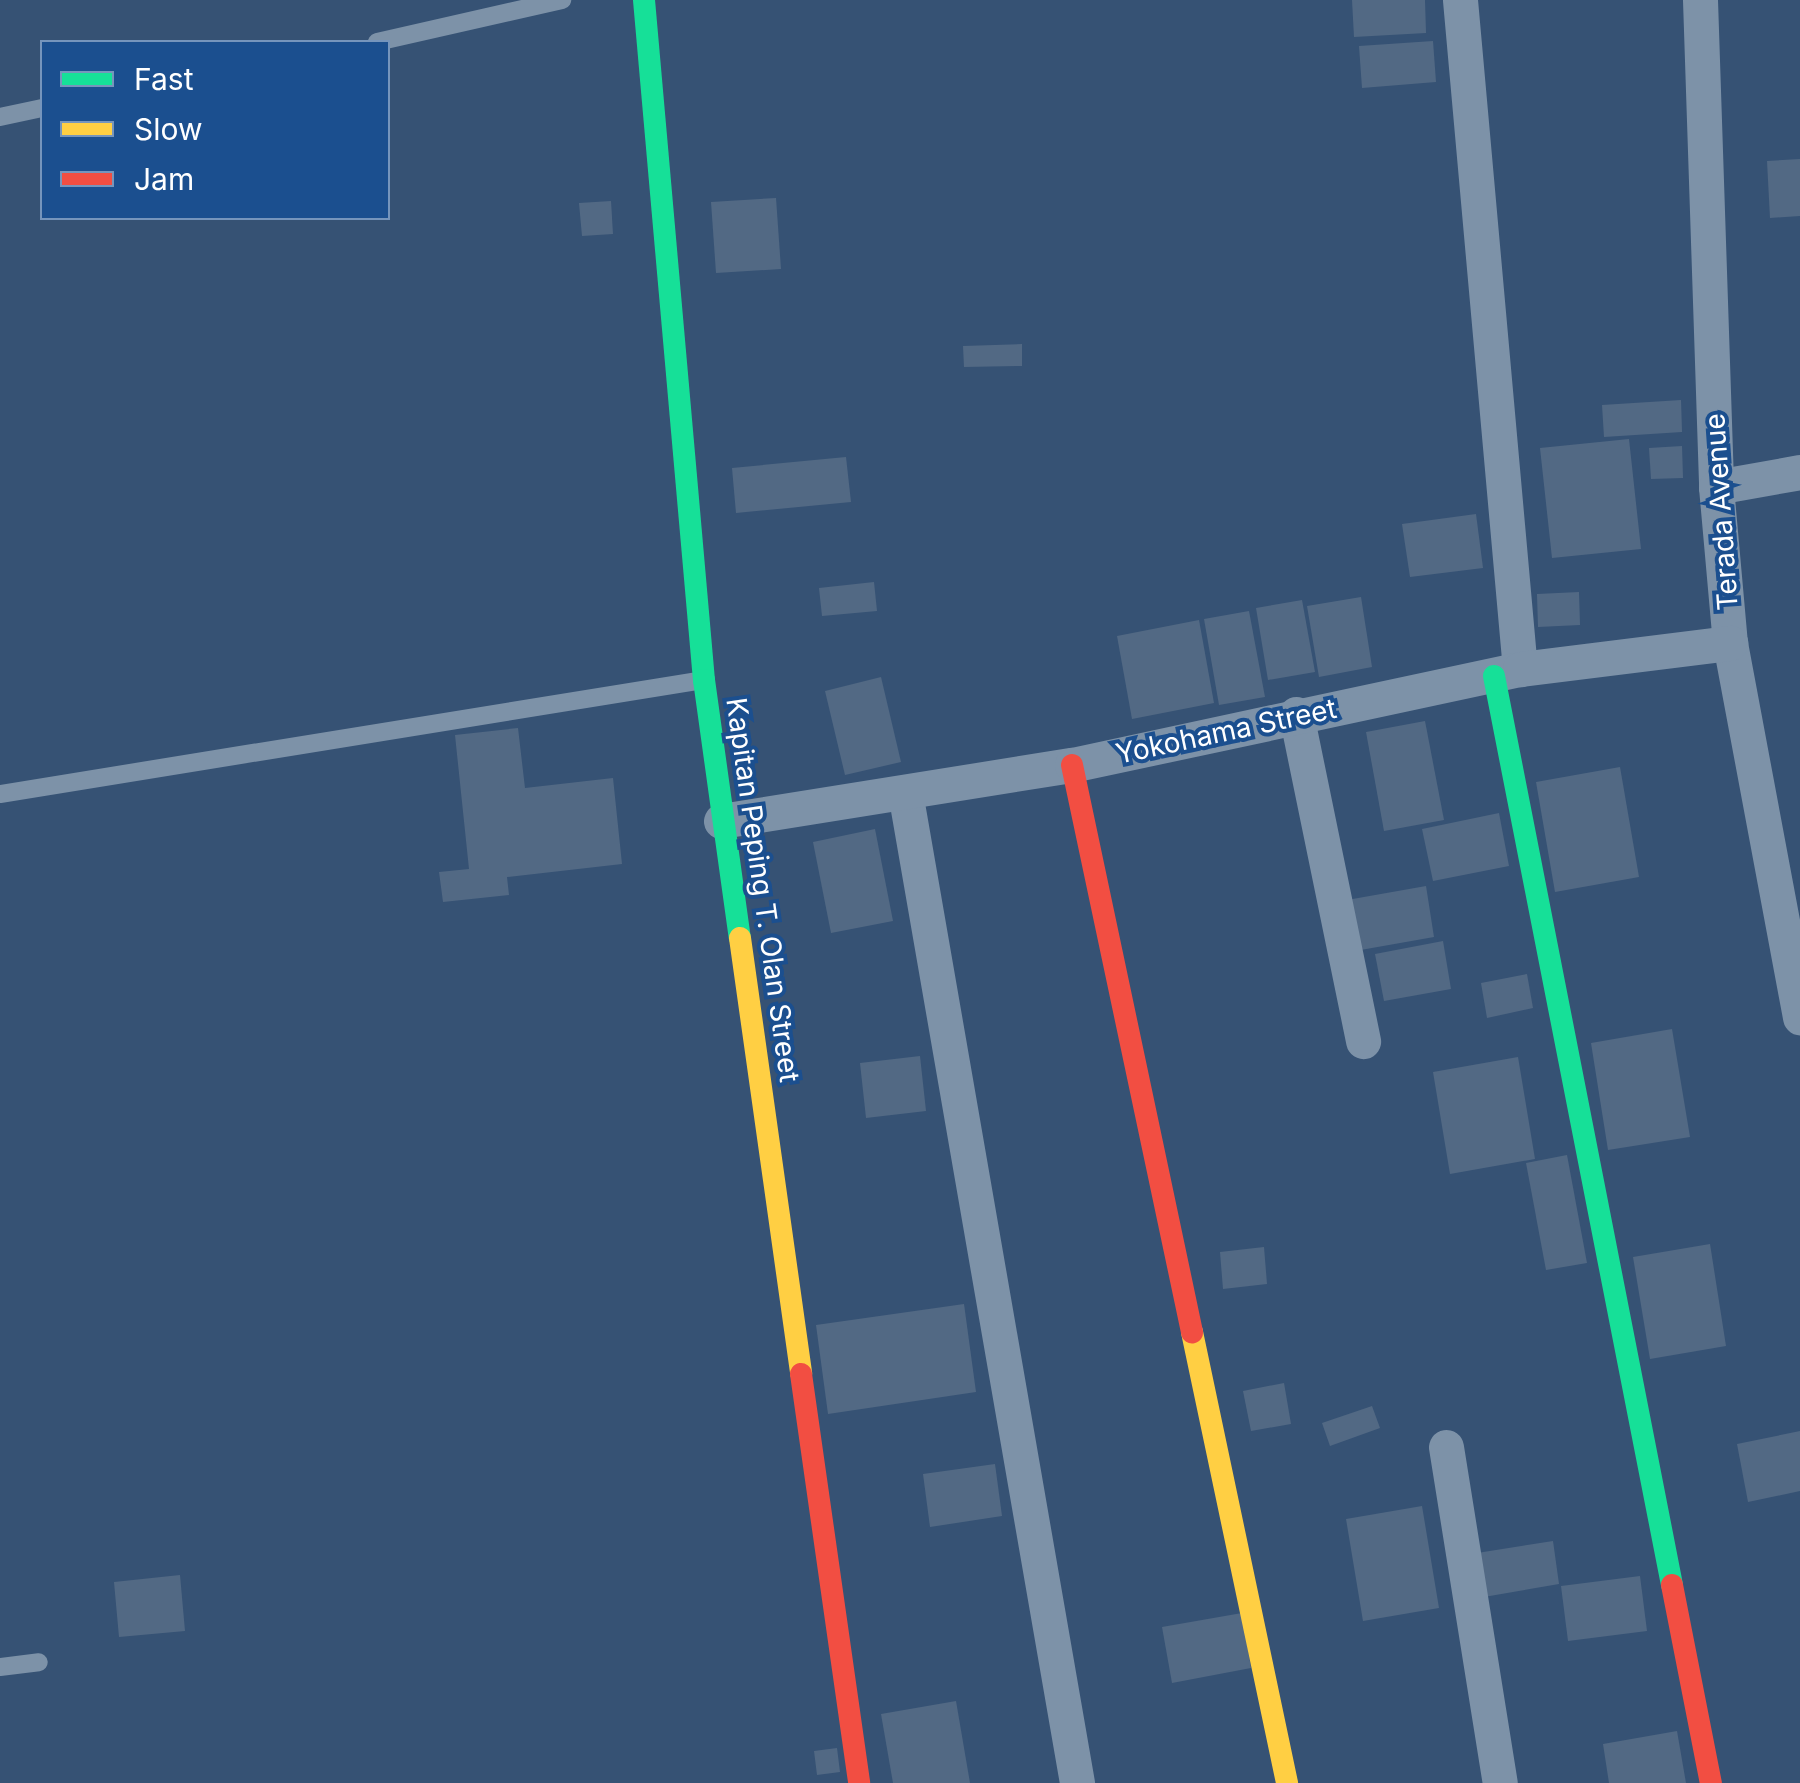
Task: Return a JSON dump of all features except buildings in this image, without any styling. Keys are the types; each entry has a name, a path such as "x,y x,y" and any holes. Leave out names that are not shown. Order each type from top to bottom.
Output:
{"street":[{"name":"Kapitan Peping T. Olan Street","path":"644,0 704,680 721,821 860,1783"},
{"path":"1460,0 1507,672 1711,1783"},
{"name":"Terada Avenue","path":"1700,0 1716,487 1730,642 1800,1018"},
{"path":"1716,487 1800,472"},
{"name":"Yokohama Street","path":"721,821 1072,764 1507,672 1730,642"},
{"path":"1296,714 1363,1042"},
{"path":"1072,764 1288,1783"},
{"path":"905,792 1077,1783"},
{"path":"1446,1447 1500,1783"}],"lane":[{"path":"386,40 562,0"},
{"path":"0,117 40,108"},
{"path":"0,794 704,680"},
{"path":"0,1667 39,1662"}],"traffic: fast":[{"path":"644,0 704,680 740,938"},
{"path":"1494,676 1672,1585"}],"traffic: slow":[{"path":"740,938 801,1374"},
{"path":"1192,1332 1287,1783"}],"traffic: jam":[{"path":"1072,765 1192,1332"},
{"path":"801,1374 859,1783"},
{"path":"1672,1585 1711,1783"}]}
